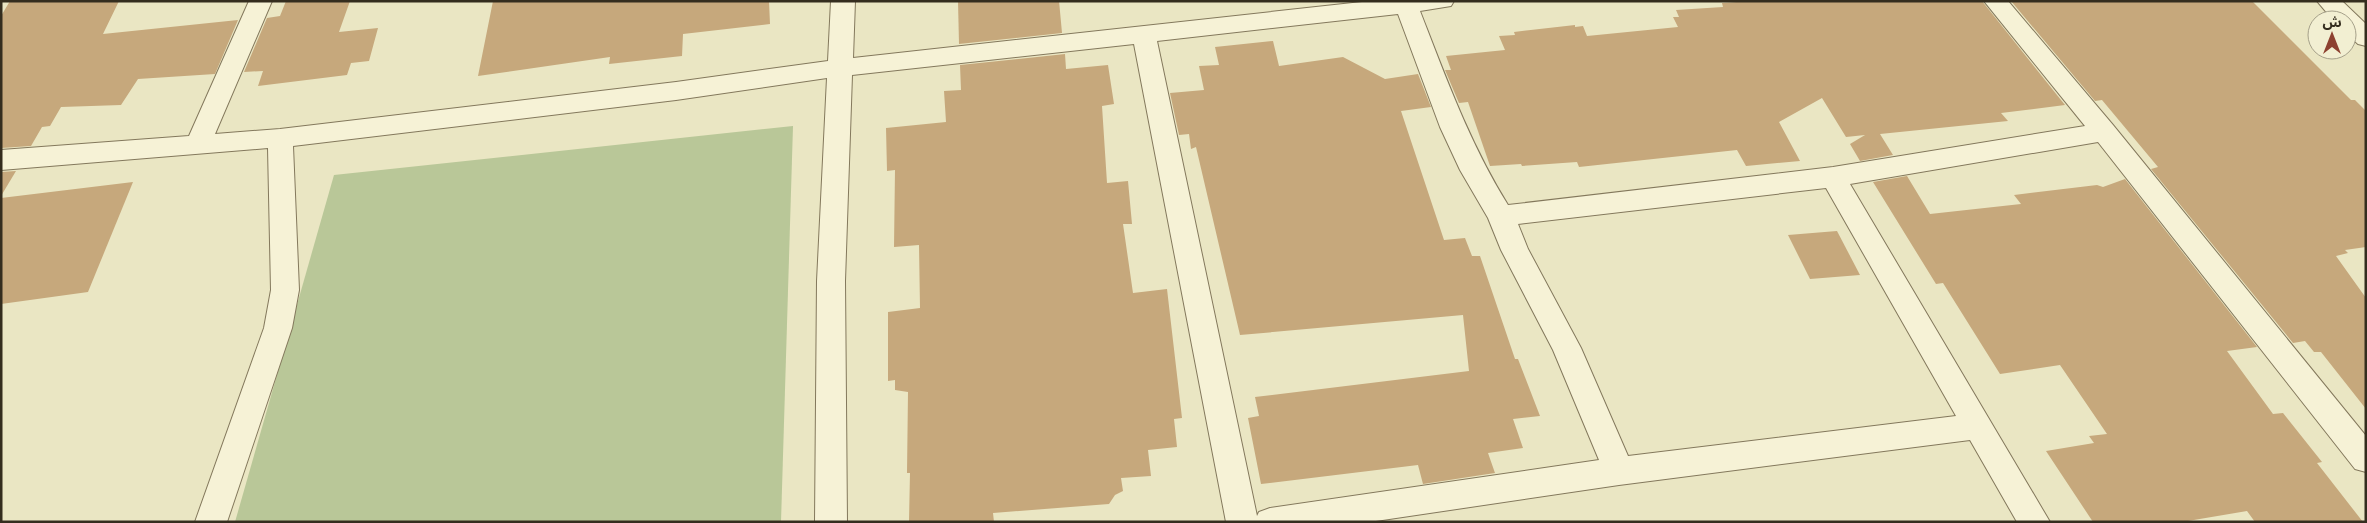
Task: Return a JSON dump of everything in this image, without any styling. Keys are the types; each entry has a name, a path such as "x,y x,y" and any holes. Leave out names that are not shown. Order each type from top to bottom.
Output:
{"street":[{"path":"198,144 262,1"},
{"path":"832,522 831,281 843,1"},
{"path":"1,160 280,138 657,93 841,68 1444,1"},
{"path":"1995,1 2104,132 2366,458"},
{"path":"2328,1 2337,10"},
{"path":"1406,5 1452,127 1473,170 1501,216 1516,250 1567,348 1619,471"},
{"path":"1144,35 1242,522"},
{"path":"1501,216 1833,177 2104,132"},
{"path":"211,522 280,318 285,290 285,248 280,138"},
{"path":"1833,177 2034,522"},
{"path":"1270,522 1619,471 1978,426"}],"green space":[{"path":"793,126 781,522 235,522 334,175"}],"building":[{"path":"10,1 119,1 103,34 238,20 215,74 138,79 121,105 61,107 50,126 42,127 31,146 1,148 1,16"},
{"path":"286,1 350,1 339,32 378,28 369,61 351,63 347,75 258,86 263,71 244,72 267,18 280,16"},
{"path":"493,1 769,1 770,24 683,34 682,56 609,64 610,57 478,76"},
{"path":"958,1 1059,1 1062,33 959,44"},
{"path":"1751,1 1982,1 2065,105 2001,113 2008,121 1880,134 1893,155 1860,161 1850,144 1865,135 1846,137 1822,98 1779,122 1800,161 1746,166 1737,150 1579,167 1577,162 1490,166 1468,102 1459,103 1445,70 1451,70 1446,56 1505,50 1499,36 1515,35 1514,32 1575,25 1575,27 1583,26 1587,36 1678,27 1673,17 1679,17 1676,10 1723,7 1722,3"},
{"path":"2011,1 2252,1 2307,56 2307,60 2311,60 2351,100 2355,100 2366,111 2366,247 2345,250 2348,253 2336,256 2366,298 2366,409 2321,352 2314,352 2305,341 2293,343 2151,169 2158,167 2102,100 2095,101"},
{"path":"1273,41 1279,66 1343,57 1385,79 1418,74 1431,107 1401,111 1444,240 1465,238 1472,256 1480,256 1515,359 1518,359 1540,416 1513,419 1523,448 1488,453 1495,473 1423,484 1418,465 1261,484 1248,418 1259,416 1255,397 1469,371 1463,315 1240,335 1196,147 1191,149 1189,134 1179,135 1170,93 1204,90 1199,66 1219,65 1215,47"},
{"path":"1065,54 1066,69 1108,65 1114,104 1102,106 1107,183 1128,181 1132,224 1123,224 1133,293 1167,289 1182,418 1174,419 1177,447 1148,450 1151,476 1121,478 1123,491 1115,495 1109,504 993,513 994,522 909,522 910,473 907,473 908,392 895,390 895,380 888,381 888,312 920,308 919,245 894,247 895,170 887,171 886,128 946,122 944,91 961,90 960,65"},
{"path":"16,171 1,196 1,172"},
{"path":"1907,176 1930,214 2021,204 2014,195 2097,185 2103,187 2125,179 2257,347 2227,351 2273,414 2283,413 2322,462 2317,463 2363,522 2255,522 2247,511 2182,522 2093,522 2046,451 2094,443 2089,436 2107,434 2060,365 2000,374 1943,283 1936,284 1873,182"},
{"path":"133,182 88,292 1,304 1,198"},
{"path":"1837,231 1860,275 1810,279 1788,235"}]}
